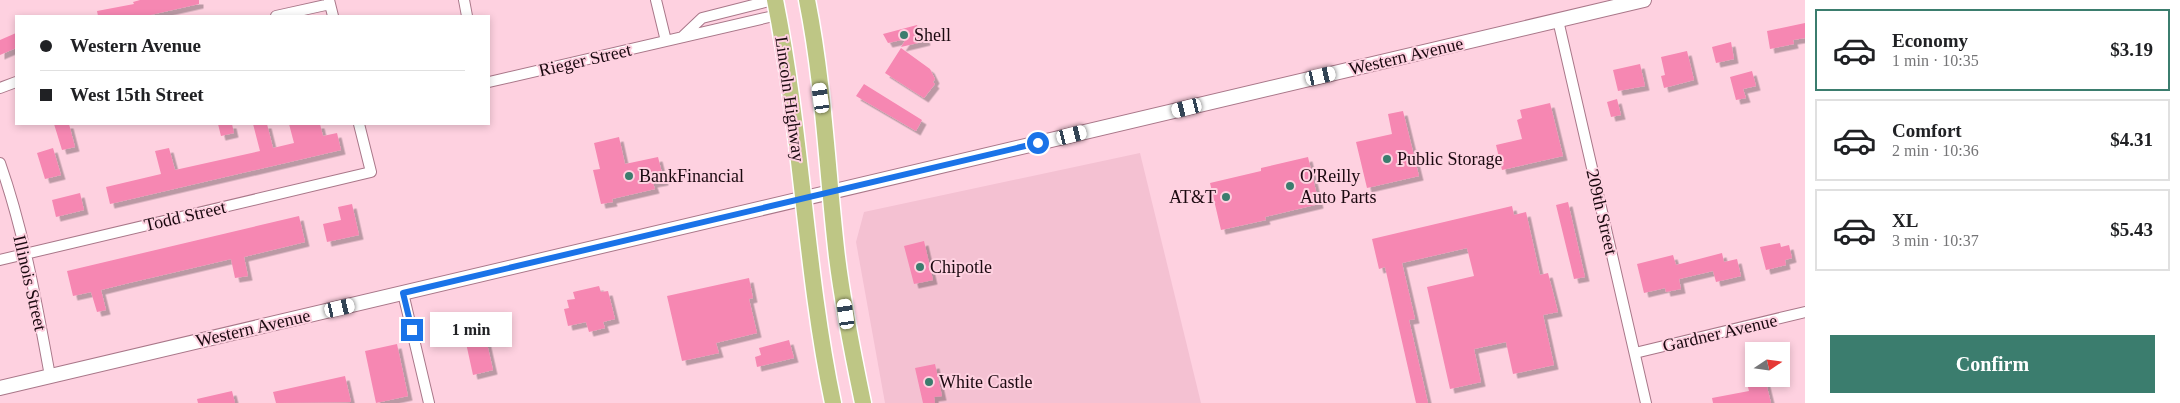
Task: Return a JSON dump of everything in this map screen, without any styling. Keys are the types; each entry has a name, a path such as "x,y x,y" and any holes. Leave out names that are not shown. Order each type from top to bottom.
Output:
{"main road":[{"name":"Lincoln Highway","path":"807,0 816,60 837,257 846,320 863,403"},
{"name":"Western Avenue","path":"0,388 1558,20 1625,2 1644,0"},
{"name":"Lincoln Highway","path":"775,5 791,92 816,309 833,403"}],"street":[{"path":"464,0 467,15"},
{"path":"656,0 666,41"},
{"path":"280,15 330,2 333,15"},
{"name":"Rieger Street","path":"681,37 702,18 775,5"},
{"name":"Rieger Street","path":"490,82 681,37 775,5"},
{"name":"209th Street","path":"1558,20 1646,403"},
{"path":"0,88 15,82"},
{"name":"Todd Street","path":"0,260 371,172 359,125"},
{"name":"Illinois Street","path":"0,163 8,187 24,254 50,376"},
{"path":"403,293 429,403"},
{"name":"Gardner Avenue","path":"1635,353 1805,312"}],"shaded area":[{"path":"1140,153 1201,403 885,403 856,242 864,212"}],"building":[{"path":"140,0 199,0 199,4 150,15 98,15 97,11 134,4 133,2"},
{"path":"1805,23 1805,38 1793,40 1794,44 1770,49 1767,31"},
{"name":"Shell","path":"917,25 918,28 922,27 926,41 901,47 906,39 888,43 883,34"},
{"path":"15,33 15,48 0,55 0,40"},
{"path":"1731,42 1734,59 1716,63 1712,47"},
{"name":"Shell","path":"901,48 930,69 935,79 933,82 935,84 924,98 885,73"},
{"path":"1687,51 1694,80 1664,88 1661,76 1665,75 1661,57"},
{"path":"1640,64 1645,86 1618,91 1613,70"},
{"path":"1752,71 1756,86 1743,89 1746,98 1736,100 1730,77"},
{"path":"864,84 922,120 916,131 856,96"},
{"path":"1617,99 1621,115 1611,117 1607,102"},
{"path":"1550,103 1563,156 1502,170 1496,145 1522,139 1517,120 1522,118 1520,110"},
{"name":"Public Storage","path":"1403,111 1419,176 1367,188 1356,142 1392,134 1388,114"},
{"path":"54,125 69,125 75,147 62,150"},
{"path":"218,125 232,125 234,133 221,136"},
{"path":"253,125 267,125 273,148 294,143 289,125 320,125 323,136 337,133 341,150 110,204 106,187 161,174 155,151 169,148 175,170 260,151"},
{"name":"BankFinancial","path":"619,137 625,164 658,157 664,181 653,183 655,189 612,199 613,202 601,204 593,170 600,169 594,143"},
{"path":"53,148 61,175 45,179 37,153"},
{"path":"1308,157 1319,204 1265,217 1266,220 1221,230 1210,183"},
{"path":"80,193 84,210 56,217 52,200"},
{"path":"1568,202 1585,277 1574,279 1556,205"},
{"path":"352,204 359,235 327,242 323,224 341,220 338,207"},
{"path":"1512,206 1514,215 1526,212 1540,275 1548,273 1558,312 1543,315 1554,365 1513,374 1506,342 1474,349 1481,382 1450,389 1427,287 1474,276 1467,248 1402,263 1415,319 1409,320 1428,403 1416,403 1385,267 1379,269 1372,239"},
{"path":"299,216 305,242 244,257 248,276 235,278 231,259 101,290 106,310 97,312 91,292 73,296 67,271"},
{"name":"Chipotle","path":"924,241 933,280 914,284 904,246"},
{"path":"1780,243 1781,247 1789,245 1792,258 1785,260 1786,265 1766,270 1760,247"},
{"path":"1722,253 1724,262 1737,259 1741,276 1716,282 1713,271 1679,279 1681,289 1666,292 1665,288 1644,293 1637,264 1673,255 1676,265"},
{"path":"749,278 753,298 749,299 757,333 716,343 719,353 682,361 667,296"},
{"path":"599,286 601,292 608,291 615,319 603,322 605,328 589,332 586,322 568,326 564,309 569,308 567,300 575,299 573,292"},
{"path":"486,339 493,370 473,375 466,343"},
{"path":"789,340 794,358 757,367 755,357 761,355 759,348"},
{"path":"397,344 408,396 376,403 365,351"},
{"name":"White Castle","path":"935,364 942,396 934,397 935,403 923,403 915,368"},
{"path":"345,376 351,402 276,403 273,392"},
{"path":"1748,388 1767,388 1771,403 1713,403 1712,398 1749,391"},
{"path":"232,391 235,403 198,403 197,399"}],"place":[{"name":"Shell","path":"904,35"},
{"name":"Public Storage","path":"1387,159"},
{"name":"BankFinancial","path":"629,176"},
{"name":"O'Reilly Auto Parts","path":"1290,186"},
{"name":"AT&T","path":"1226,197"},
{"name":"Chipotle","path":"920,267"},
{"name":"White Castle","path":"929,382"}],"route":[{"path":"412,330 403,293 1038,143"}]}
